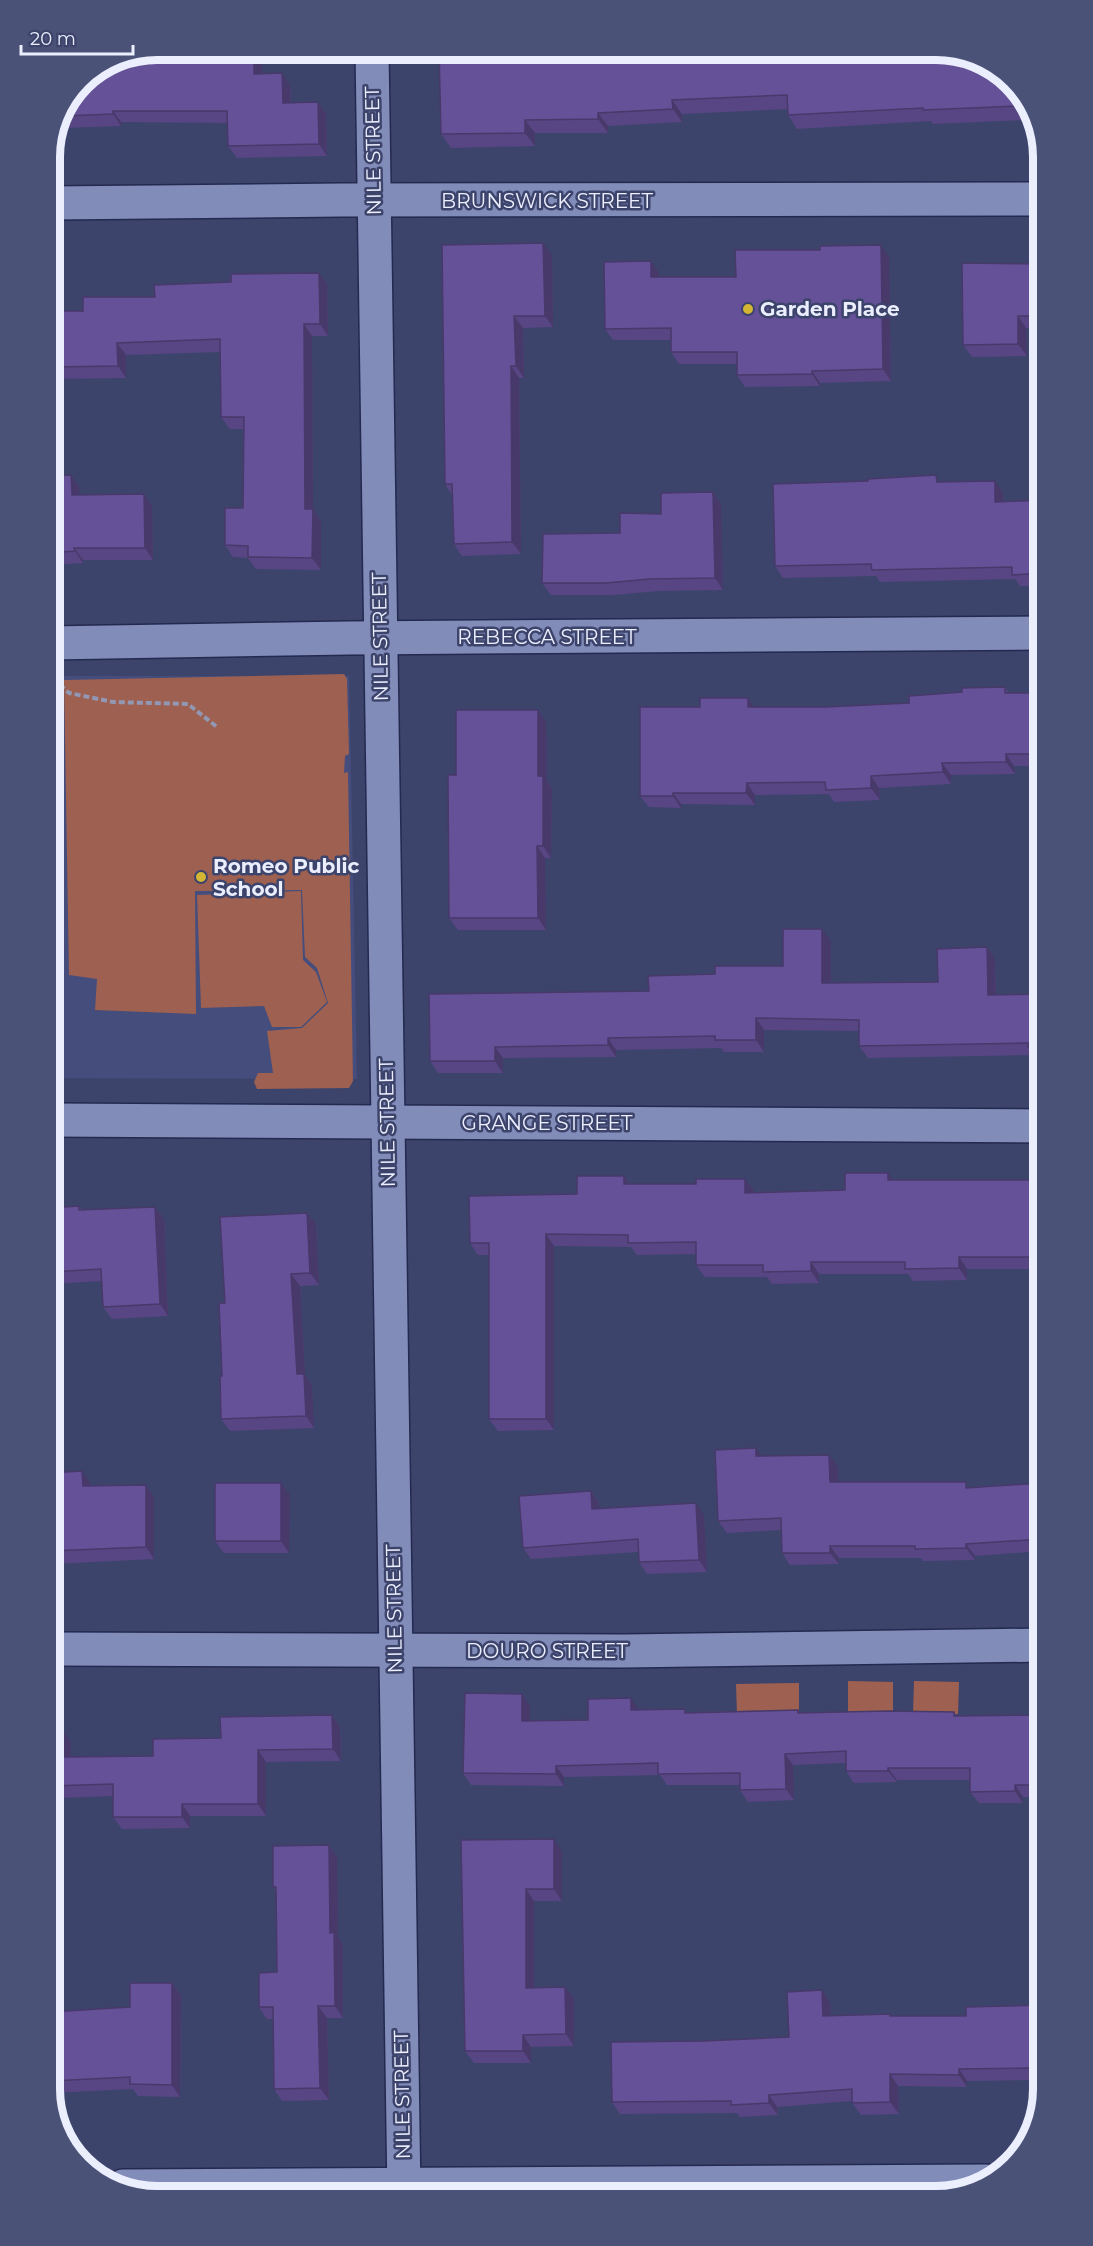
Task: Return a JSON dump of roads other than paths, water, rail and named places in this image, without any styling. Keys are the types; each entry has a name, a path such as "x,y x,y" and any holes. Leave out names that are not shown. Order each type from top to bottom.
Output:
{"street":[{"name":"NILE STREET","path":"372,60 404,2186"},
{"name":"BRUNSWICK STREET","path":"60,203 1033,200"},
{"name":"REBECCA STREET","path":"60,643 1033,633"},
{"name":"GRANGE STREET","path":"60,1120 1033,1126"},
{"name":"DOURO STREET","path":"60,1649 645,1651 1033,1645"},
{"path":"531,2186 965,2181"}],"place":[{"name":"Garden Place","path":"748,309"},
{"name":"Romeo Public School","path":"201,877"}]}
